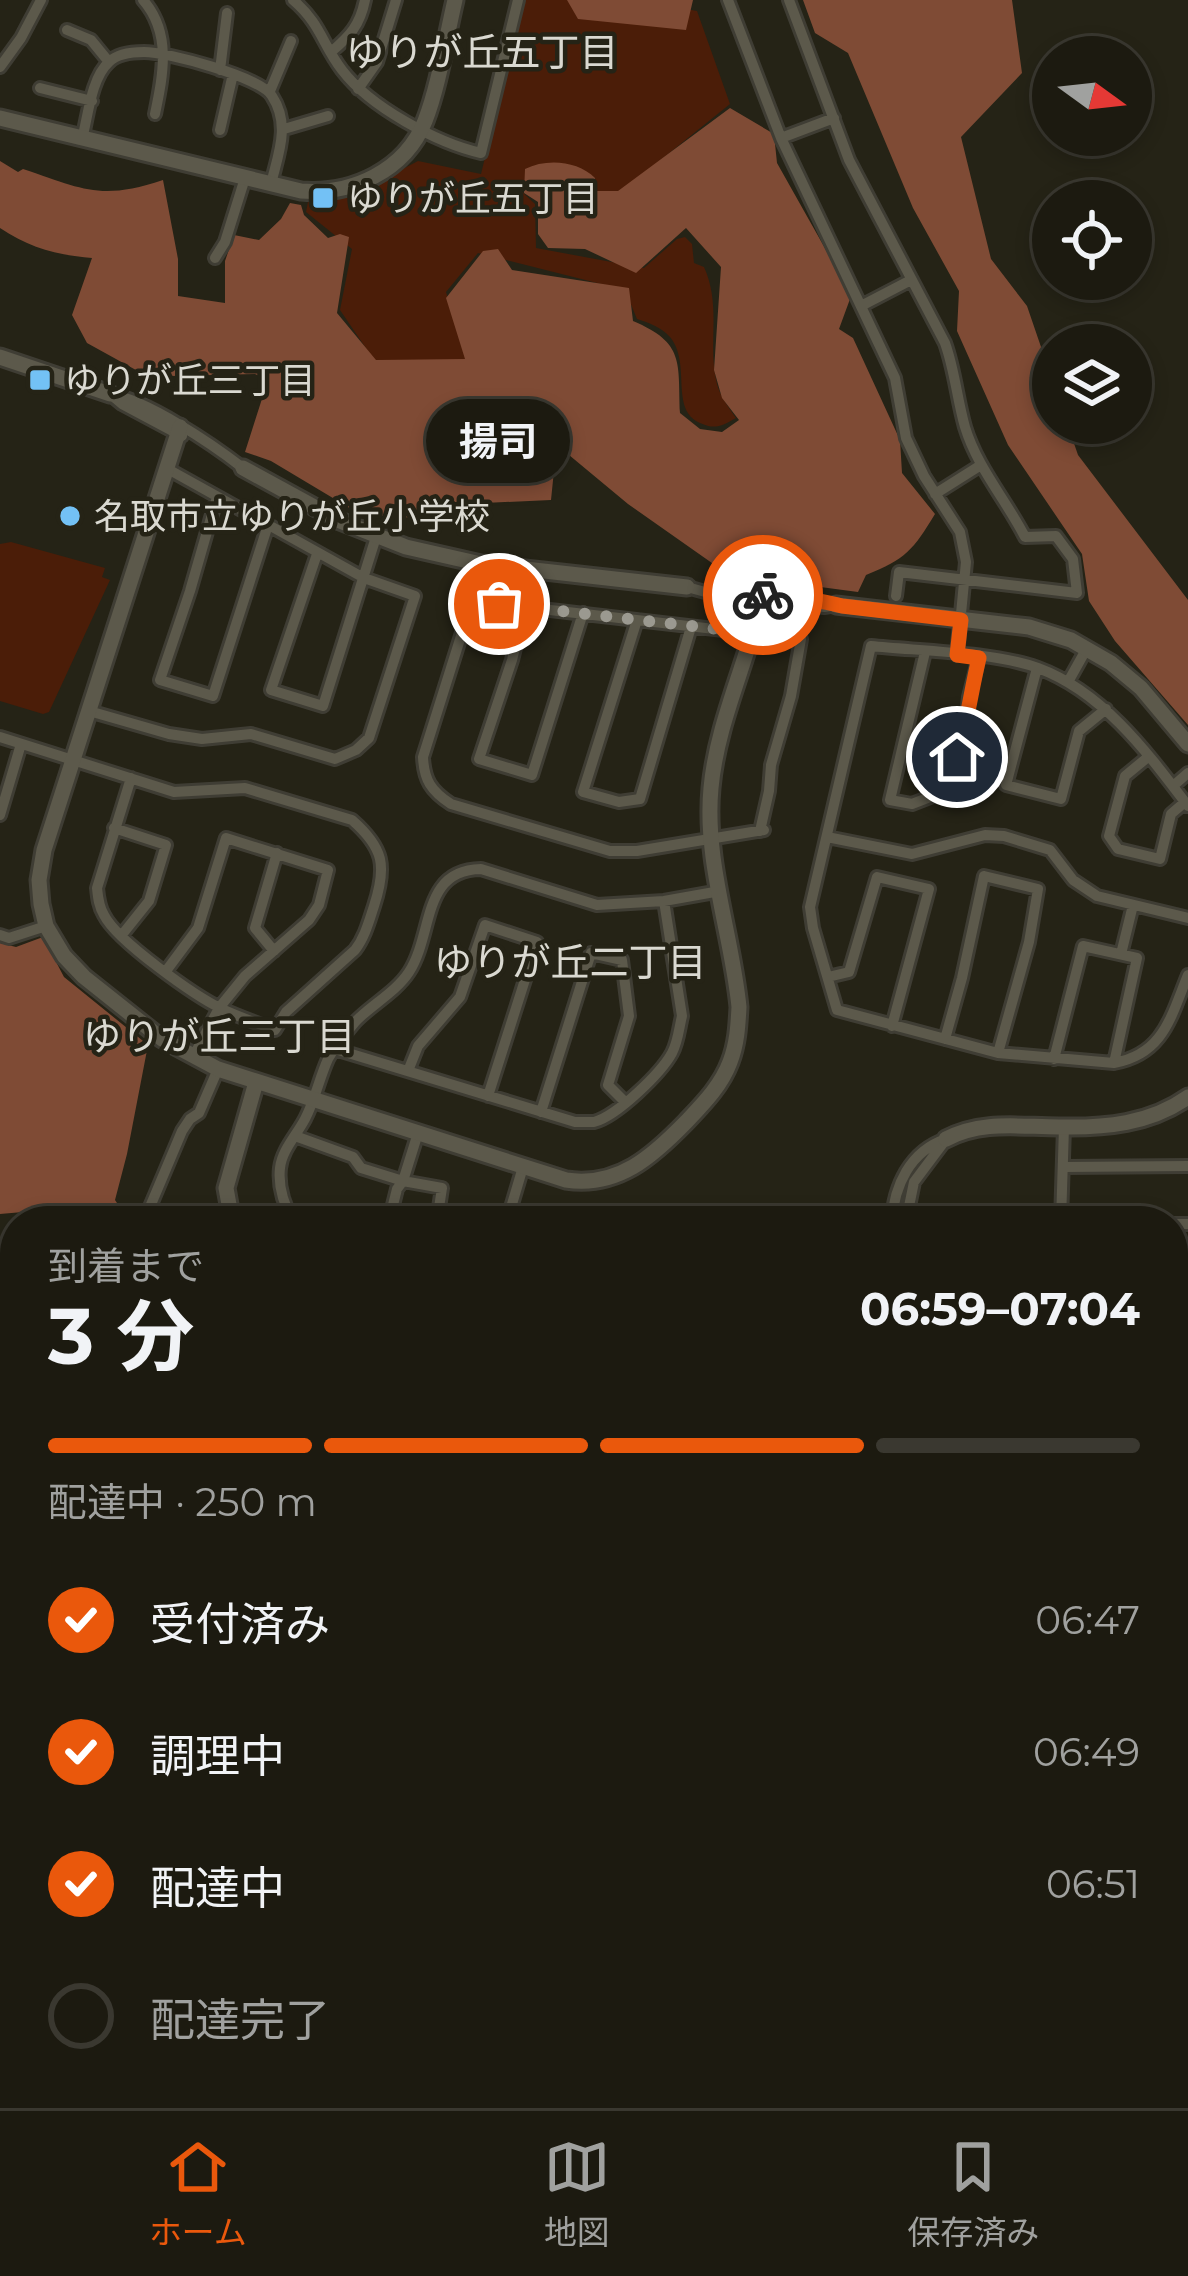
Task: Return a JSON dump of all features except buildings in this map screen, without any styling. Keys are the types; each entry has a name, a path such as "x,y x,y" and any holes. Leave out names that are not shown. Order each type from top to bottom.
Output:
{"street":[{"path":"0,67 41,0"},
{"path":"143,0 158,26 165,67 155,114"},
{"path":"331,52 357,26 365,0"},
{"path":"358,89 377,62 396,0"},
{"path":"0,118 322,193 366,182 403,154 421,128 455,0"},
{"path":"296,1 358,89 451,146 481,153 518,0"},
{"path":"728,0 781,138 895,378 906,438 960,532 966,562 957,655"},
{"path":"789,0 850,160 945,343 966,429 982,465 1024,537 1056,536 1073,559 1077,593 899,572 896,596"},
{"path":"220,130 227,13"},
{"path":"68,31 91,40 109,62"},
{"path":"270,91 291,40"},
{"path":"82,139 98,79 109,62 131,52 162,54 252,79 270,91 284,129 271,184"},
{"path":"40,88 92,100"},
{"path":"284,129 328,116"},
{"path":"781,138 833,118"},
{"path":"215,258 225,242 245,178"},
{"path":"861,306 910,280"},
{"path":"0,357 110,394 340,521 406,547 481,564 687,587 716,595 1029,627 1112,662 1188,744"},
{"path":"178,430 44,850 39,880 46,926 84,977 193,1057 256,1082 523,1167 583,1182 633,1168 663,1145 718,1085 735,1045 739,1007 710,812 715,760 762,597"},
{"path":"935,494 982,465"},
{"path":"88,711 202,739 251,734 335,759 370,739 416,596 364,578 317,554 166,467"},
{"path":"217,496 160,680 213,696 268,525"},
{"path":"317,554 271,690 323,706 376,537"},
{"path":"472,601 802,639 772,765 762,831 610,851 451,804 434,793 424,773 423,757 481,564"},
{"path":"525,608 479,759 532,775 583,614"},
{"path":"637,620 584,792 620,802 640,800 692,627"},
{"path":"1148,757 1125,776 1109,836 1118,850 1160,860 1171,814 1186,804 1173,786 1148,757 1106,710 1068,682 1037,668 871,646 810,907 813,928 837,1010 998,1053 1114,1063 1129,1060 1158,1041 1188,975"},
{"path":"1068,682 1087,648"},
{"path":"925,652 890,800 912,805 948,790 979,658"},
{"path":"1037,668 1006,785 1061,799 1079,731 1106,710"},
{"path":"0,737 21,744 73,760 130,778 174,792 232,787 260,790 352,820 363,830 379,851 384,872 363,939 286,1012 275,1030 219,1008 105,919 97,888 130,778"},
{"path":"0,815 21,744"},
{"path":"1173,786 1188,772"},
{"path":"114,829 166,845 148,901 121,936"},
{"path":"827,837 912,854 985,835 1004,836 1051,850 1083,889 1096,896 1188,918"},
{"path":"166,971 198,928 226,838 328,870 319,905 309,920 245,976 219,1008 193,1057"},
{"path":"274,950 255,928 278,853"},
{"path":"287,1206 280,1171 334,1049 357,1020 408,974 437,891 454,874 481,869 597,905 664,901 719,891"},
{"path":"945,1039 984,876 1039,889 998,1053"},
{"path":"828,977 850,972 877,877 929,889 892,1025"},
{"path":"334,1049 575,1122 593,1122 614,1113 656,1074 678,1035 682,1016 664,901"},
{"path":"1121,954 1133,905"},
{"path":"407,1071 418,1046 460,997 485,925 537,941 488,1096"},
{"path":"0,934 9,938 46,926"},
{"path":"1054,1058 1083,946 1137,958 1114,1063"},
{"path":"541,1112 591,953 622,960 629,1016 608,1085 625,1102"},
{"path":"150,1206 182,1131 199,1113 218,1069"},
{"path":"229,1206 230,1165 256,1082"},
{"path":"894,1206 897,1188 916,1157 929,1145 960,1132 980,1127 1122,1124 1158,1115 1188,1097"},
{"path":"1061,1206 1064,1127"},
{"path":"393,1206 418,1133"},
{"path":"296,1136 353,1157 361,1168 442,1188 439,1206"},
{"path":"909,1206 914,1182 946,1139"},
{"path":"1064,1167 1188,1166"},
{"path":"511,1206 523,1167"}],"shaded area":[{"path":"523,0 635,0 697,11 730,104 616,196 593,193 539,165 520,190 535,204 536,248 644,268 677,239 685,237 692,244 694,263 704,267 712,297 717,384 736,418 727,423 710,426 691,416 685,407 676,348 663,331 637,319 625,290 478,253 446,292 467,362 376,363 340,310 352,249 306,212 309,197 370,186 418,161 481,174"},
{"path":"567,0 693,0 686,30 578,19"},
{"path":"803,0 1012,0 1022,73 961,137 991,259 1027,306 1033,324 1032,444 1074,444 1188,600 1188,725 1115,641 1089,601 1082,554 1008,445 957,331 959,291 913,208 848,53 815,33"},
{"path":"730,108 774,134 777,163 850,299 839,329 853,338 900,440 902,473 935,514 907,552 866,575 858,592 729,575 628,504 563,450 556,451 551,500 484,503 458,527 399,516 363,516 271,461 245,452 268,380 255,374 154,380 87,343 72,315 92,258 44,249 0,228 0,161 18,172 23,169 92,190 123,190 163,180 178,259 178,296 225,303 225,261 234,235 259,240 290,203 301,205 304,215 328,238 349,237 337,313 376,360 465,359 446,298 483,251 498,249 512,270 629,288 633,321 662,337 675,356 680,413 700,429 722,432 739,420 722,398 714,370 721,267 686,228 636,273 585,249 548,248 538,234 538,202 524,193 525,169 552,163 588,172 595,178 595,191 618,191"},
{"path":"11,542 105,568 102,577 110,580 49,712 43,714 0,701 0,544"},
{"path":"43,937 64,977 148,1045 115,1200 119,1206 0,1206 0,943 16,947"}],"way so far":[{"path":"499,604 753,633 763,595"}],"place":[{"name":"ゆりが丘五丁目","path":"323,198"},
{"name":"ゆりが丘三丁目","path":"40,380"},
{"name":"名取市立ゆりが丘小学校","path":"70,516"},
{"name":"揚司","path":"499,604"}],"district":[{"name":"ゆりが丘五丁目","path":"482,52"},
{"name":"ゆりが丘二丁目","path":"570,962"},
{"name":"ゆりが丘三丁目","path":"219,1036"}],"route":[{"path":"763,595 961,620 957,655 979,658 957,757"}]}
